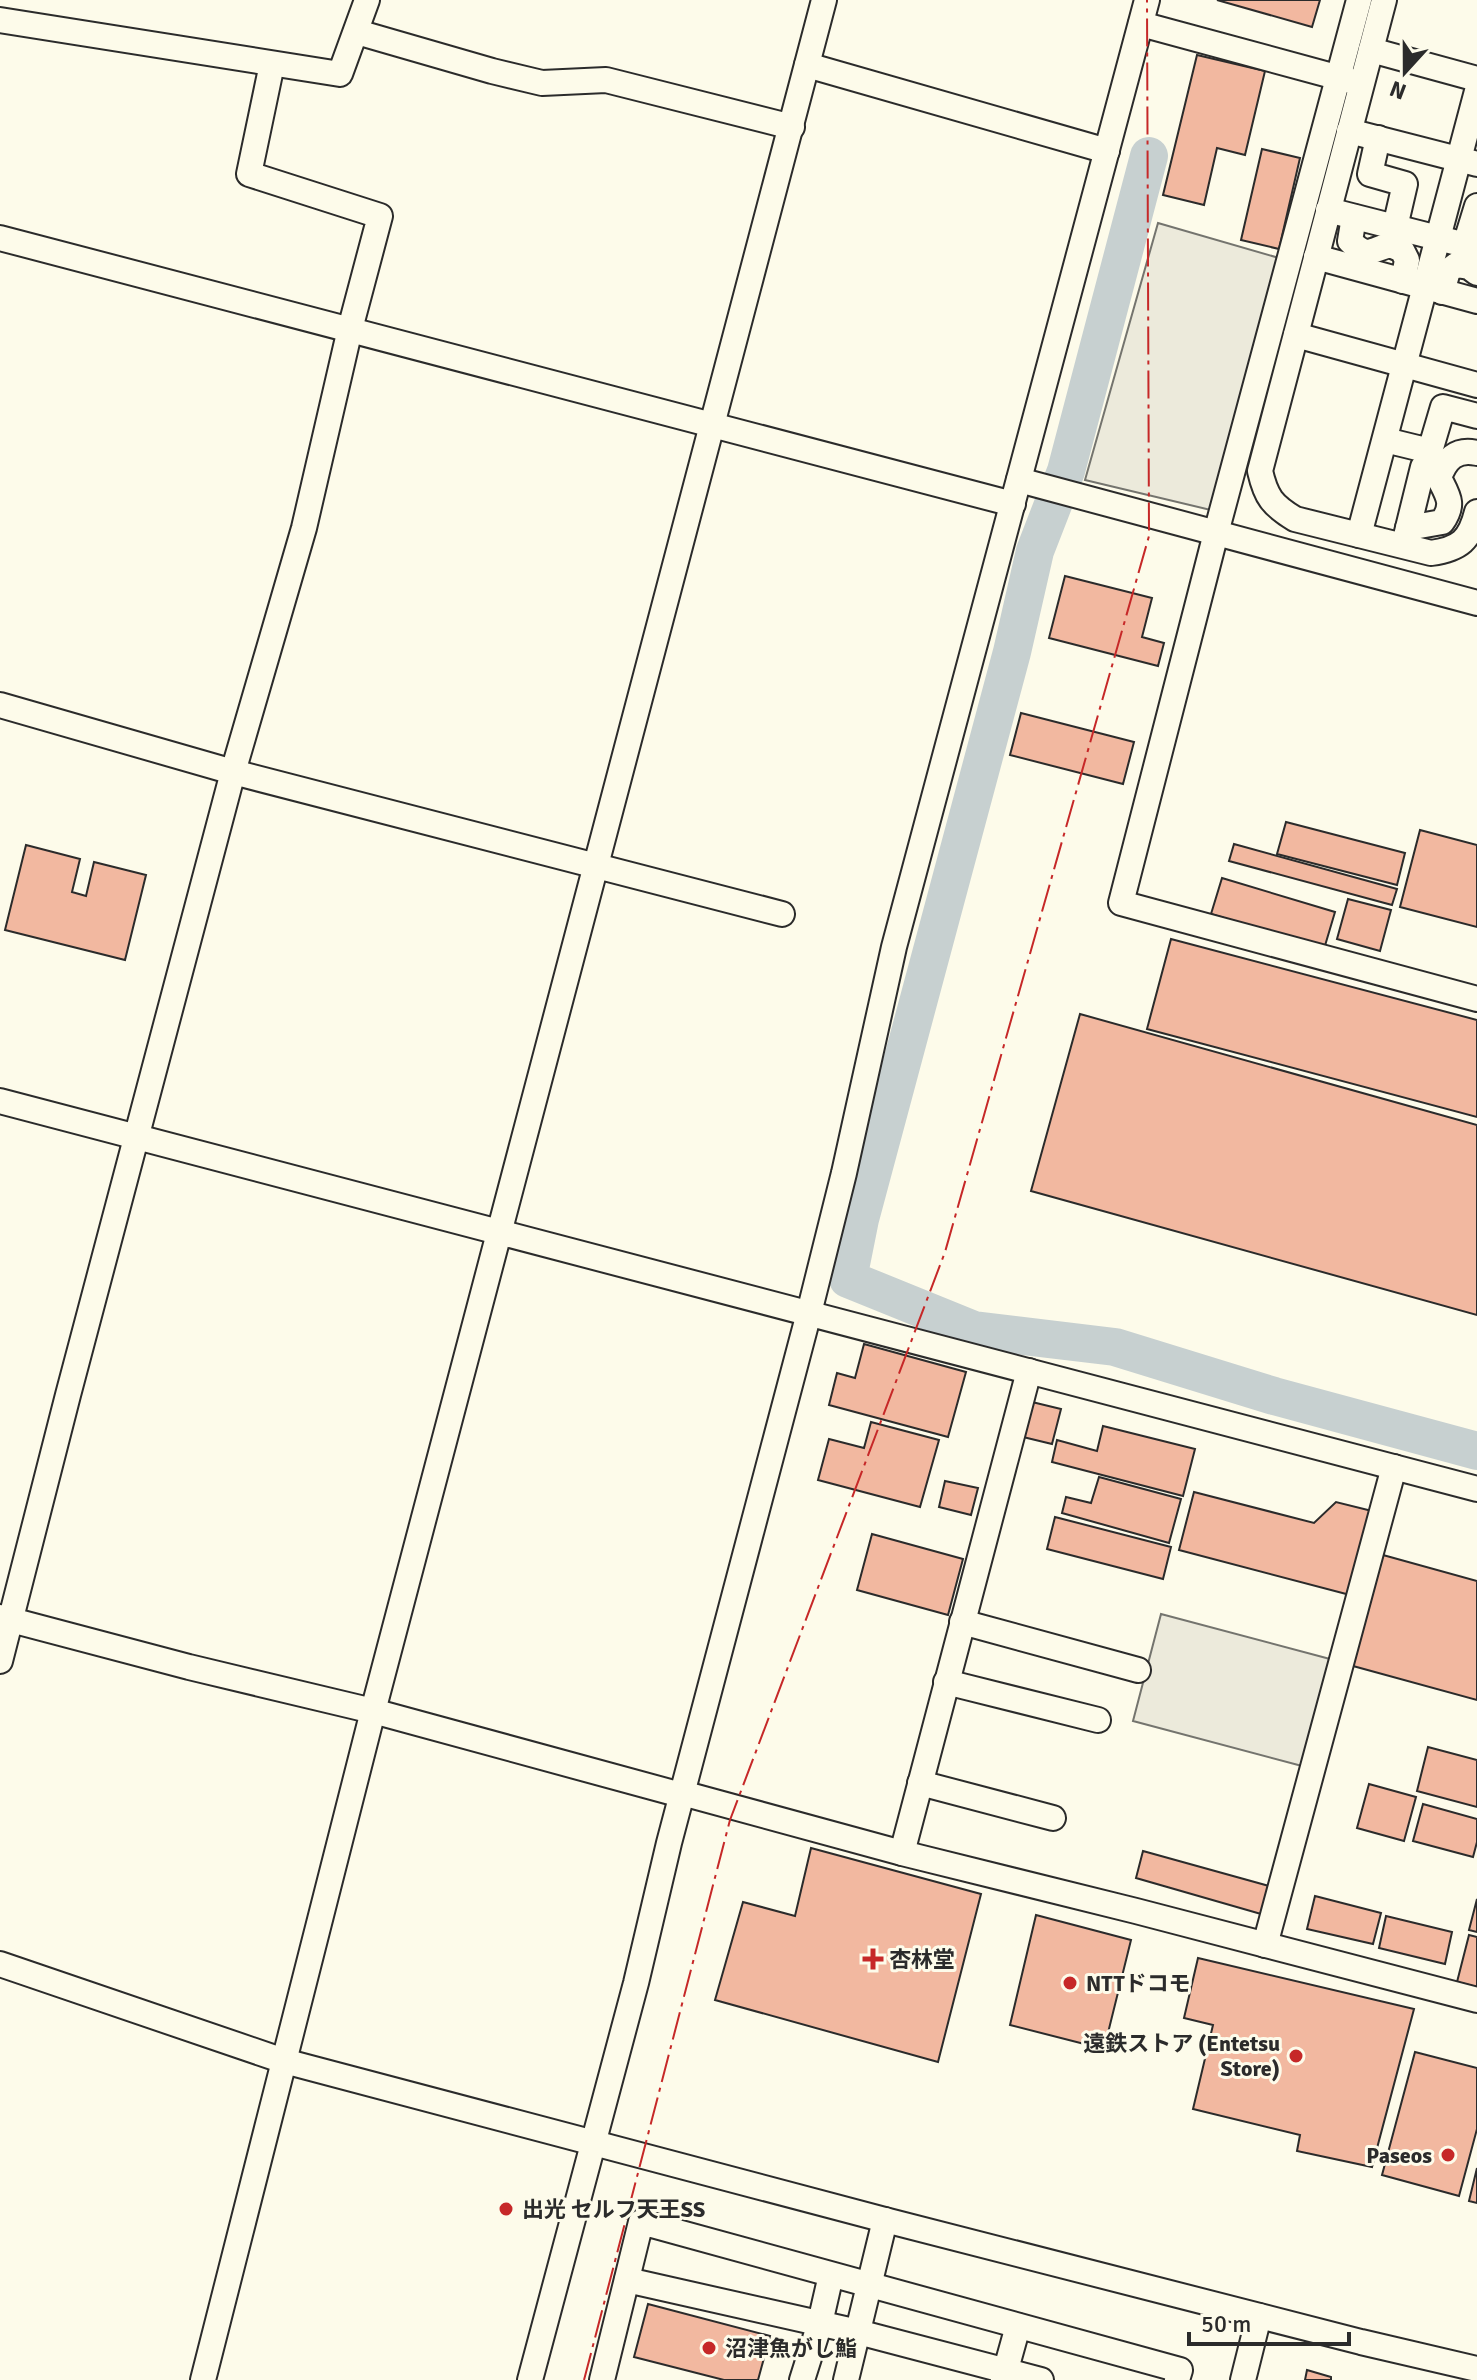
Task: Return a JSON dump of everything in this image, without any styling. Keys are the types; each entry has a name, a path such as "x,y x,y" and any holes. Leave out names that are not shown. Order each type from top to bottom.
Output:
{"street":[{"path":"3,18 340,74 367,0"},
{"path":"203,2380 373,1711 824,0"},
{"path":"530,2380 643,1955 692,1796 844,1173 894,947 1147,0"},
{"path":"1359,0 1350,81 1349,131 1260,471 1265,493 1279,509 1295,519 1359,535 1406,537 1442,522 1450,512 1450,500 1439,478 1444,465 1452,455 1469,451 1477,453"},
{"path":"1384,0 1371,50 1350,81 1216,533 1121,903 1477,999"},
{"path":"1141,24 1350,81"},
{"path":"357,32 542,83 606,80 792,127"},
{"path":"1371,50 1477,79"},
{"path":"0,1661 5,1619 233,772 304,528 350,329 380,216 249,174 272,64"},
{"path":"807,65 1107,151"},
{"path":"1359,535 1423,287 1438,238 1468,162 1477,91"},
{"path":"1349,131 1468,162"},
{"path":"1378,138 1370,174 1405,184 1395,227"},
{"path":"1328,210 1471,246 1477,206"},
{"path":"1354,217 1350,241 1359,251 1368,253 1390,245 1402,250 1423,287"},
{"path":"0,238 1013,504"},
{"path":"1316,257 1477,301"},
{"path":"1423,287 1456,265 1469,267 1477,273"},
{"path":"1296,335 1477,385"},
{"path":"1385,440 1430,451 1443,407 1477,416"},
{"path":"1406,537 1423,467"},
{"path":"1019,480 1477,603"},
{"path":"1406,537 1431,553 1449,551 1468,537 1477,512"},
{"path":"0,705 233,772 782,914"},
{"path":"0,1101 1477,1489"},
{"path":"902,1853 1029,1371"},
{"path":"1265,1945 1394,1467"},
{"path":"5,1619 373,1711 902,1853 1477,2000"},
{"path":"962,1622 1138,1670"},
{"path":"946,1682 1098,1720"},
{"path":"920,1783 1053,1818"},
{"path":"0,1964 284,2061 885,2220 1477,2369"},
{"path":"846,2380 885,2220"},
{"path":"602,2380 641,2222 1180,2370 1177,2380"},
{"path":"802,2380 831,2275"},
{"path":"627,2280 858,2332 1004,2375 1041,2380"},
{"path":"1243,2380 1259,2316"},
{"path":"1004,2375 1018,2326"}],"shaded area":[{"path":"1158,223 1279,258 1215,511 1085,480"},
{"path":"1161,1614 1330,1659 1302,1766 1133,1721"}],"building":[{"path":"1217,0 1320,0 1312,27"},
{"path":"1197,55 1265,71 1245,155 1217,148 1204,205 1163,195"},
{"path":"1262,149 1300,158 1279,249 1241,240"},
{"path":"1065,576 1152,598 1142,637 1164,643 1158,666 1049,638"},
{"path":"1021,713 1134,742 1123,784 1010,755"},
{"path":"1286,822 1405,853 1397,885 1277,854"},
{"path":"1420,830 1477,845 1477,927 1400,907"},
{"path":"1234,844 1397,889 1392,905 1229,861"},
{"path":"26,845 80,859 72,892 86,896 94,862 146,875 125,960 5,930"},
{"path":"1222,878 1335,912 1324,949 1211,914"},
{"path":"1348,899 1391,910 1380,951 1337,939"},
{"path":"1171,939 1477,1020 1477,1117 1147,1029"},
{"path":"1080,1014 1477,1125 1477,1315 1031,1191"},
{"path":"864,1344 966,1372 948,1437 829,1405 837,1373 855,1378"},
{"path":"1032,1402 1061,1409 1052,1444 1023,1437"},
{"path":"871,1422 939,1440 920,1507 818,1480 829,1439 864,1448"},
{"path":"1103,1426 1195,1449 1183,1496 1052,1462 1057,1440 1097,1451"},
{"path":"1099,1477 1181,1499 1169,1543 1062,1513 1066,1497 1091,1503"},
{"path":"945,1481 978,1488 971,1515 939,1507"},
{"path":"1194,1492 1314,1523 1336,1502 1372,1511 1350,1595 1179,1550"},
{"path":"1055,1517 1171,1547 1163,1579 1047,1549"},
{"path":"872,1534 963,1559 948,1615 857,1590"},
{"path":"1383,1555 1477,1581 1477,1700 1353,1666"},
{"path":"1428,1747 1477,1760 1477,1807 1417,1791"},
{"path":"1369,1784 1416,1797 1404,1841 1357,1828"},
{"path":"1423,1804 1477,1819 1477,1842 1473,1857 1413,1841"},
{"path":"811,1848 981,1894 938,2062 715,2000 743,1902 795,1916"},
{"path":"1143,1851 1269,1886 1261,1914 1136,1878"},
{"path":"1315,1896 1381,1913 1373,1944 1307,1929"},
{"path":"1477,1899 1477,1932 1469,1930"},
{"name":"NTTドコモ","path":"1036,1915 1131,1940 1104,2049 1010,2025"},
{"path":"1386,1916 1452,1932 1445,1964 1379,1948"},
{"path":"1469,1935 1477,1937 1477,1987 1457,1982"},
{"path":"1198,1958 1414,2009 1372,2167 1297,2151 1300,2135 1193,2109 1213,2025 1184,2018"},
{"path":"1415,2052 1477,2068 1477,2129 1459,2196 1382,2175"},
{"path":"1477,2168 1477,2203 1469,2201"},
{"path":"648,2304 770,2336 758,2380 724,2380 634,2357"},
{"path":"1307,2370 1331,2377 1331,2380 1305,2380"}],"waterway":[{"path":"1149,156 1066,471 1035,551 1012,652 860,1219 848,1279 974,1330 1115,1347 1274,1396 1477,1451"}],"power":[{"path":"584,2380 730,1820 945,1252 1149,536 1147,0"}],"place":[{"name":"杏林堂","path":"873,1959"},
{"name":"NTTドコモ","path":"1070,1983"},
{"name":"遠鉄ストア (Entetsu Store)","path":"1296,2056"},
{"name":"Paseos","path":"1448,2155"},
{"name":"出光 セルフ天王SS","path":"506,2209"},
{"name":"沼津魚がし鮨","path":"709,2348"}]}
